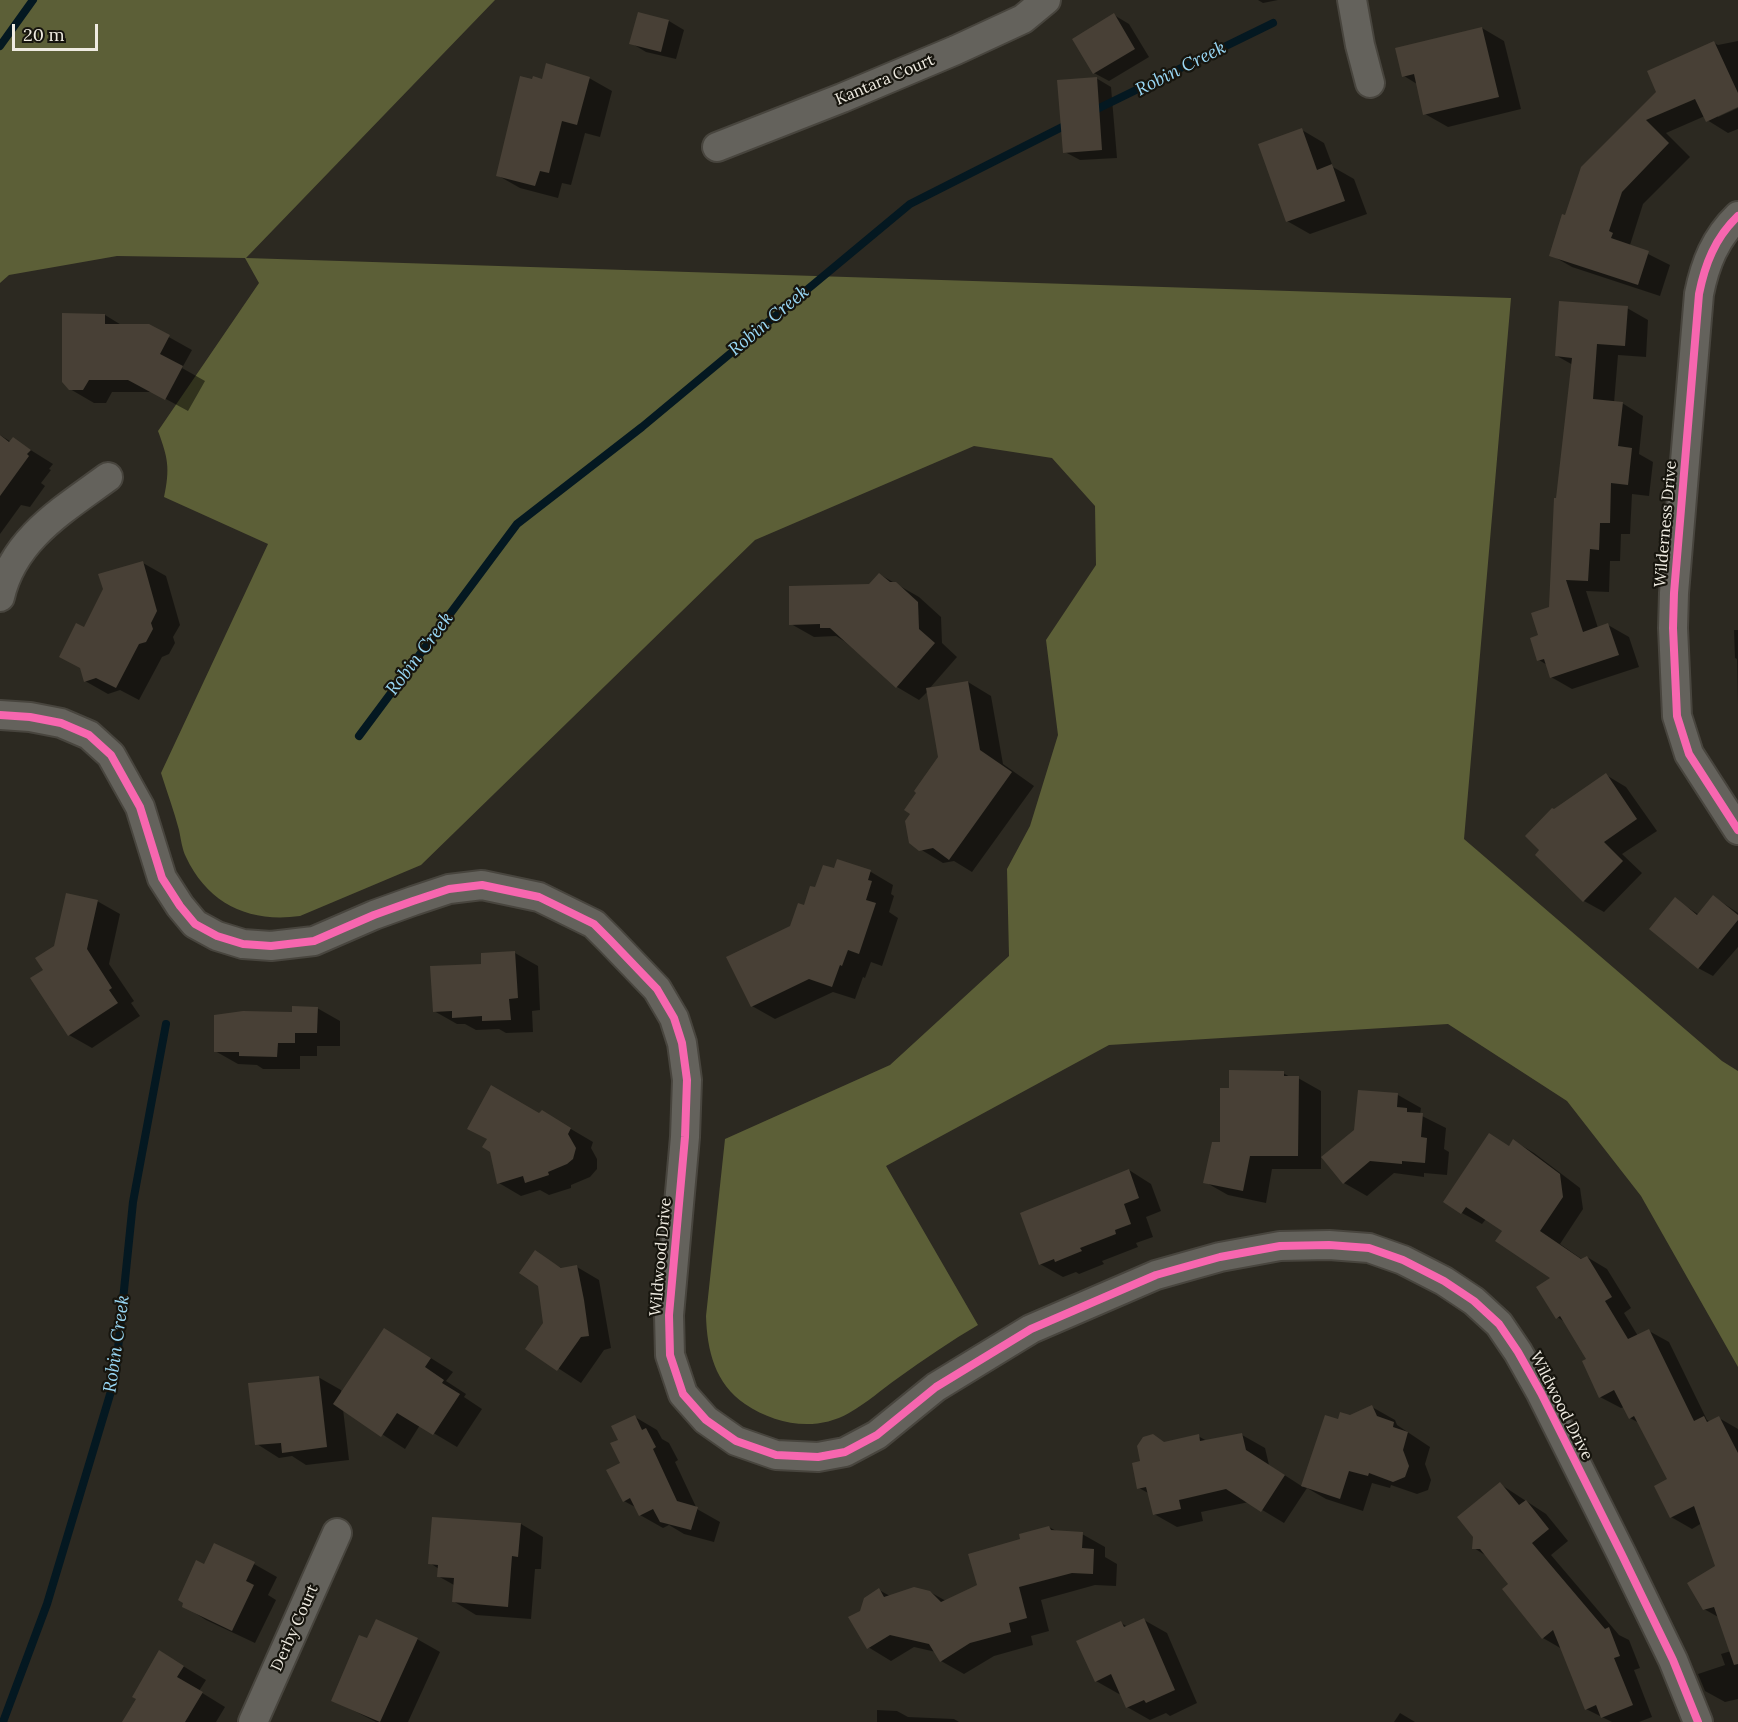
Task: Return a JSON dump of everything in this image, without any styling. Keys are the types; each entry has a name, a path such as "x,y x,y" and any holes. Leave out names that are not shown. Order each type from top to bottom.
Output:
{"street":[{"name":"Kantara Court","path":"717,147 956,50 1023,18 1046,0"},
{"path":"1352,0 1370,83"},
{"name":"Wilderness Drive","path":"1738,216 1721,235 1710,254 1699,294 1673,628 1677,716 1689,754 1738,830"},
{"path":"0,597 4,578 23,547 41,526 108,477"},
{"name":"Wildwood Drive","path":"0,715 30,717 61,723 89,735 111,755 140,807 162,878 195,924 217,936 243,944 271,946 314,941 412,901 449,889 482,885 539,897 594,924 657,988 674,1018 682,1043 687,1080 685,1137 669,1315 670,1355 683,1394 706,1420 736,1441 776,1455 818,1457 845,1452 877,1435 936,1387 1031,1329 1156,1275 1220,1257 1280,1246 1329,1245 1369,1248 1402,1260 1444,1281 1474,1301 1499,1324 1518,1352 1622,1555 1673,1660 1698,1722"},
{"name":"Derby Court","path":"253,1722 337,1533"}],"green space":[{"path":"0,0 495,0 246,258 1511,298 1464,839 1722,1061 1738,1071 1738,1367 1641,1196 1567,1101 1448,1024 1109,1045 886,1166 978,1325 928,1357 862,1405 836,1419 823,1423 796,1424 770,1417 745,1404 726,1387 715,1365 708,1341 706,1316 725,1139 890,1065 1009,956 1007,869 1030,826 1058,735 1046,640 1096,565 1095,506 1052,458 974,446 755,540 421,865 300,916 264,916 232,907 206,887 186,857 161,773 268,544 164,497 167,463 158,431 259,283 245,258 117,256 9,275 0,283"}],"building":[{"path":"638,12 669,20 661,52 629,44"},
{"path":"1114,13 1135,49 1093,74 1072,39"},
{"path":"1482,27 1499,97 1423,115 1414,74 1402,77 1395,48"},
{"path":"1714,41 1738,93 1738,107 1706,122 1695,99 1646,120 1669,143 1622,192 1609,231 1613,233 1611,238 1649,251 1638,285 1549,256 1562,214 1565,215 1581,167 1656,92 1647,71"},
{"path":"546,63 590,77 577,125 562,121 549,173 540,171 535,186 496,176 520,76 542,79"},
{"path":"1097,77 1102,150 1063,153 1057,80"},
{"path":"1302,128 1317,170 1332,164 1345,201 1286,222 1258,144"},
{"path":"1559,301 1628,306 1625,346 1597,344 1593,399 1623,402 1618,446 1632,448 1628,485 1611,483 1610,523 1600,523 1599,550 1590,549 1588,581 1566,580 1583,632 1608,623 1619,655 1550,678 1544,659 1537,661 1530,638 1538,635 1531,613 1549,607 1554,498 1556,498 1572,358 1555,356"},
{"path":"62,313 105,314 105,324 149,324 170,335 160,354 183,366 165,400 128,380 89,380 83,390 69,390 62,382"},
{"path":"0,435 9,442 13,437 31,450 0,496"},
{"path":"143,561 157,611 151,623 153,629 146,642 139,644 116,688 96,678 84,682 80,668 59,657 76,623 84,627 103,589 98,574"},
{"path":"879,573 890,582 896,582 918,602 919,629 935,643 896,688 830,628 820,628 820,624 789,625 789,586 869,584"},
{"path":"968,681 980,750 1012,772 949,860 933,848 919,851 909,843 905,821 910,814 904,810 916,793 914,791 938,757 926,688"},
{"path":"1606,773 1637,819 1604,842 1623,861 1583,902 1535,855 1539,850 1525,836 1552,808 1554,809"},
{"path":"837,859 871,870 868,880 872,881 866,900 876,903 859,954 848,950 832,987 809,979 751,1007 726,957 790,926 798,903 804,905 810,886 815,887 823,865 834,868"},
{"path":"66,893 98,900 87,949 112,988 109,990 118,1003 68,1036 30,978 43,970 35,958 54,946"},
{"path":"1713,895 1738,915 1738,920 1698,969 1649,929 1675,897 1697,915"},
{"path":"515,951 518,998 509,999 511,1020 482,1021 482,1016 452,1018 452,1011 433,1012 430,966 481,964 481,953"},
{"path":"292,1006 318,1007 317,1033 295,1033 295,1043 278,1043 277,1057 239,1056 239,1052 214,1052 214,1015 243,1011 292,1012"},
{"path":"1229,1070 1284,1071 1284,1076 1299,1076 1298,1156 1250,1156 1243,1191 1203,1183 1212,1142 1220,1142 1220,1088 1229,1088"},
{"path":"491,1085 539,1113 542,1110 571,1128 568,1134 576,1148 573,1159 548,1172 549,1175 525,1183 523,1176 497,1184 490,1152 482,1147 487,1139 467,1129"},
{"path":"1358,1090 1398,1093 1397,1107 1407,1108 1407,1112 1423,1113 1421,1137 1427,1138 1425,1163 1402,1161 1402,1164 1370,1161 1343,1184 1321,1157 1354,1130"},
{"path":"1489,1133 1509,1146 1513,1139 1560,1174 1563,1197 1540,1231 1581,1259 1587,1256 1612,1297 1605,1301 1628,1339 1649,1329 1694,1421 1704,1416 1707,1422 1719,1416 1738,1453 1738,1664 1734,1665 1714,1607 1703,1610 1687,1583 1715,1566 1694,1506 1670,1518 1654,1486 1667,1479 1634,1416 1629,1419 1614,1390 1599,1398 1582,1361 1586,1359 1560,1316 1556,1319 1536,1287 1550,1278 1495,1241 1502,1231 1466,1207 1461,1214 1443,1202"},
{"path":"1129,1169 1139,1198 1124,1204 1131,1224 1115,1230 1116,1234 1080,1248 1082,1251 1055,1262 1054,1259 1039,1265 1020,1213"},
{"path":"535,1250 561,1268 577,1265 584,1300 589,1336 581,1337 557,1371 525,1349 543,1323 538,1286 519,1273"},
{"path":"384,1328 431,1358 425,1367 444,1380 442,1383 460,1394 433,1435 397,1413 381,1437 333,1404"},
{"path":"319,1376 327,1447 282,1453 281,1443 255,1445 248,1383"},
{"path":"1372,1405 1377,1416 1394,1422 1393,1427 1408,1432 1403,1450 1409,1466 1405,1477 1393,1482 1369,1473 1368,1476 1349,1471 1340,1499 1301,1486 1325,1415 1338,1419 1340,1412 1350,1415"},
{"path":"635,1415 642,1430 646,1428 656,1447 653,1449 677,1501 698,1507 691,1530 660,1522 653,1509 639,1516 630,1498 623,1502 606,1470 620,1463 610,1443 618,1440 611,1426"},
{"path":"1242,1433 1246,1450 1285,1475 1261,1512 1226,1489 1179,1500 1181,1509 1153,1515 1146,1487 1137,1489 1132,1463 1140,1461 1137,1446 1143,1437 1153,1434 1164,1442 1199,1434 1200,1441"},
{"path":"1500,1482 1519,1505 1526,1500 1549,1529 1532,1543 1605,1629 1609,1627 1620,1656 1614,1658 1633,1705 1601,1718 1596,1705 1585,1710 1553,1630 1542,1639 1502,1589 1508,1584 1480,1549 1472,1549 1473,1537 1457,1517"},
{"path":"432,1517 521,1523 518,1557 512,1556 508,1607 452,1602 454,1578 437,1577 438,1565 428,1564"},
{"path":"1049,1526 1051,1530 1083,1532 1082,1548 1094,1549 1093,1574 1072,1573 1019,1587 1027,1618 1009,1623 1011,1632 970,1643 940,1662 929,1644 890,1635 867,1649 848,1617 860,1611 864,1598 879,1588 884,1597 914,1587 930,1591 941,1602 977,1585 968,1554 1020,1539 1019,1534"},
{"path":"214,1543 255,1562 246,1581 254,1585 232,1631 182,1607 183,1603 178,1600 196,1560 204,1564"},
{"path":"1144,1618 1175,1690 1146,1703 1144,1700 1126,1708 1111,1674 1095,1682 1076,1641 1121,1621 1124,1627"},
{"path":"376,1619 418,1638 380,1722 331,1701 359,1635 367,1638"},
{"path":"159,1650 184,1666 177,1677 203,1692 185,1722 122,1722 136,1699 132,1697"}],"waterway":[{"path":"0,46 33,0"},
{"name":"Robin Creek","path":"1089,113 1273,23"},
{"name":"Robin Creek","path":"359,736 517,524 642,427 910,204 1070,123"},
{"name":"Robin Creek","path":"3,1722 47,1604 115,1378 133,1202 166,1024"}],"cycle path":[{"path":"1738,216 1717,242 1704,272 1699,294 1673,628 1677,716 1689,754 1738,830"},
{"path":"0,715 30,717 61,723 89,735 111,755 140,807 162,878 195,924 217,936 243,944 271,946 314,941 413,901 449,889 482,885 539,897 594,924 657,989 674,1018 682,1043 687,1080 685,1137 669,1315 670,1355 683,1394 706,1420 736,1441 776,1455 818,1457 845,1452 877,1435 936,1387 1031,1329 1156,1275 1220,1257 1280,1246 1329,1245 1369,1248 1403,1260 1444,1281 1474,1301 1499,1324 1518,1352 1622,1555 1673,1660 1698,1722"}]}
